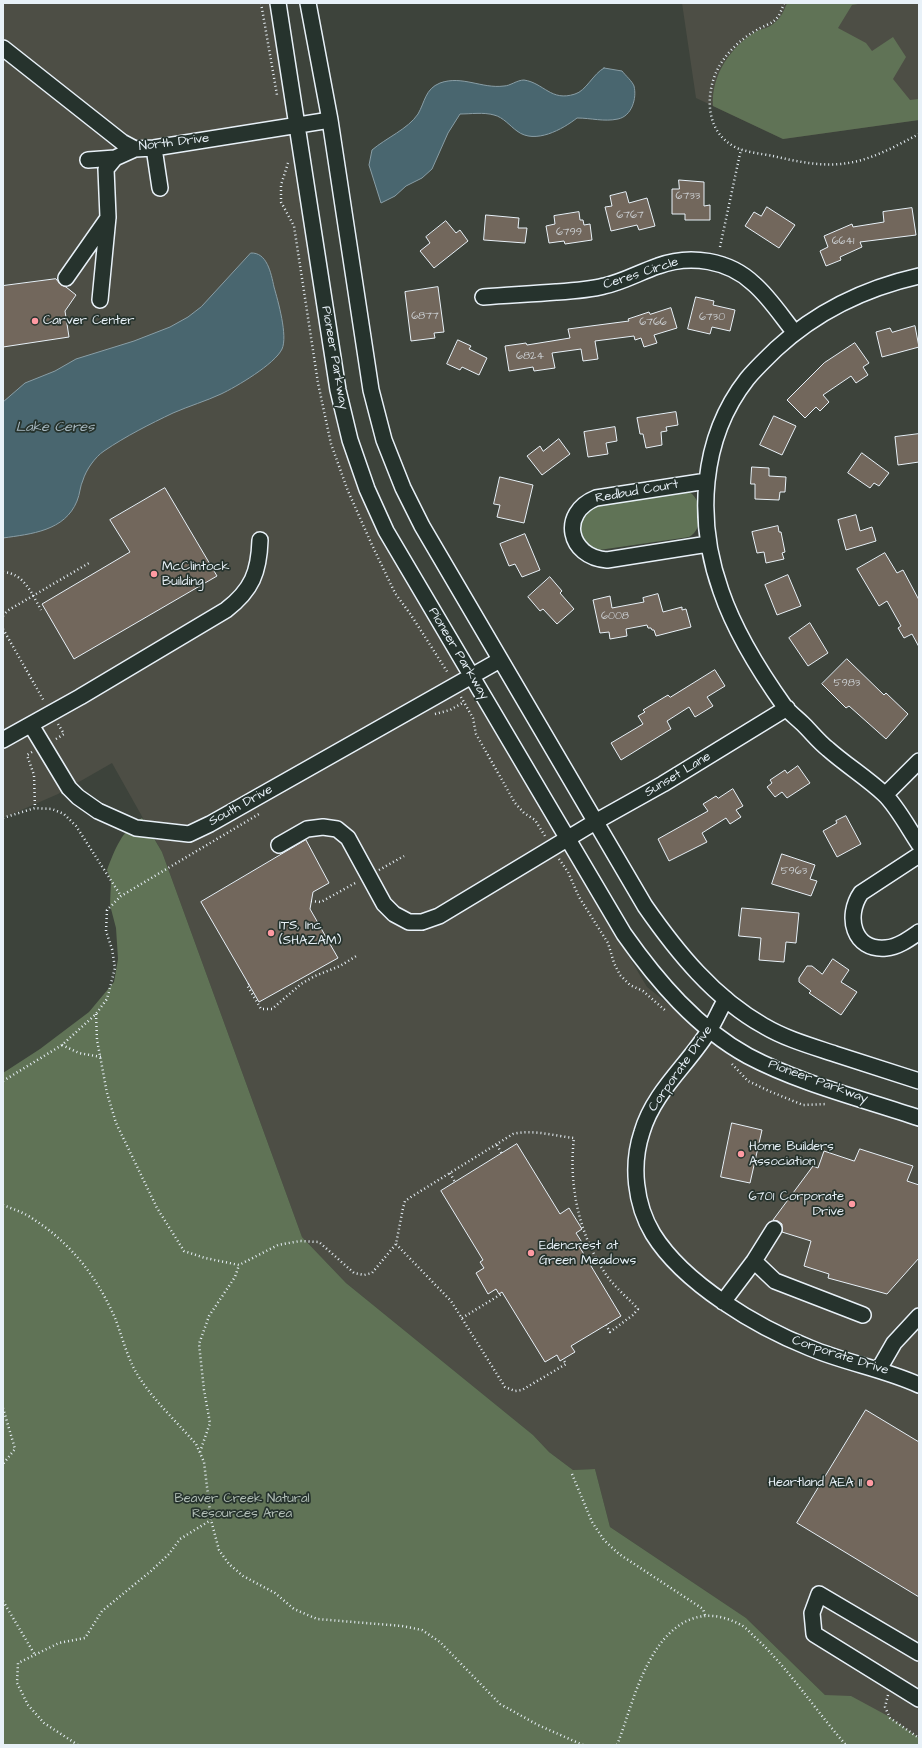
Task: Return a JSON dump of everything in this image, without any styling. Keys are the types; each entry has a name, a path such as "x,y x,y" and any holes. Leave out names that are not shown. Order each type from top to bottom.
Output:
{"street":[{"name":"Pioneer Parkway","path":"278,3 338,390 350,440 367,489 386,531 624,934 639,955 676,999 710,1029 748,1056 794,1076 919,1118"},
{"path":"308,3 330,120 371,390 384,440 403,488 422,526 645,906 669,941 697,973 726,999 764,1026 797,1042 919,1081"},
{"name":"North Drive","path":"3,48 122,142 135,149 154,148 330,120"},
{"path":"154,148 160,188"},
{"path":"88,160 115,158 135,149"},
{"path":"100,300 108,217 106,169 115,158"},
{"path":"66,278 108,217"},
{"name":"Ceres Circle","path":"483,297 603,287 625,280 672,261 706,261 724,265 740,273 754,283 795,333"},
{"path":"919,276 900,280 857,296 828,311 795,333 764,361 747,379 730,406 720,427 712,450 706,481 708,544 719,586 731,616 757,664 787,708 828,749 886,795 919,844"},
{"name":"Redbud Court","path":"706,481 596,498 587,502 578,511 573,523 573,536 578,546 585,554 597,559 607,560 708,544"},
{"path":"3,740 32,725 226,610 238,601 252,582 259,559 260,540"},
{"name":"South Drive","path":"32,725 69,788 78,797 98,811 136,828 189,834 340,751 500,660"},
{"name":"Sunset Lane","path":"279,845 307,829 323,827 337,829 348,838 384,904 394,914 409,922 422,922 439,916 595,822 663,784 787,708"},
{"path":"886,795 919,761"},
{"path":"919,855 861,893 855,901 852,912 852,923 856,934 865,943 875,947 886,948 899,945 919,932"},
{"name":"Corporate Drive","path":"726,999 710,1029 661,1093 650,1112 642,1131 637,1152 636,1173 640,1201 644,1215 653,1234 671,1257 696,1281 723,1302 752,1321 812,1349 879,1369 919,1384"},
{"path":"723,1302 754,1262 774,1229"},
{"path":"754,1262 775,1281 863,1315"},
{"path":"879,1369 894,1342 919,1316"},
{"path":"919,1653 819,1594 812,1613 814,1634 919,1699"}],"path":[{"path":"784,3 777,19 750,34 728,53 722,62 712,86 710,99 710,112 714,126 719,135 735,148 806,163 839,164 857,161 876,155 919,134"},
{"path":"720,247 741,149"},
{"path":"3,616 7,612 89,563"},
{"path":"3,572 12,572 20,578 41,610"},
{"path":"3,818 35,808 52,809 64,814 76,826 120,896 107,910 106,931 112,949 115,968 107,999 96,1014 62,1045 3,1081"},
{"path":"249,984 247,985 261,1009 272,1009 301,984 315,976 340,966 358,955"},
{"path":"96,1014 97,1040 107,1093 116,1123 157,1208 184,1251 205,1258 239,1265 278,1245 300,1241 319,1242 354,1273 364,1275 372,1273 396,1244 405,1202 513,1134 521,1132 574,1138 572,1165 575,1197 589,1244 610,1280 638,1309 610,1332 606,1325"},
{"path":"62,1045 79,1053 101,1057"},
{"path":"497,1145 502,1154"},
{"path":"450,1173 455,1182"},
{"path":"3,1205 32,1218 58,1237 85,1265 100,1288 112,1312 137,1374 152,1396 196,1444 200,1452 207,1476 211,1520 219,1550 229,1564 242,1576 275,1593 294,1609 317,1619 402,1626 422,1630 440,1642 500,1704 538,1725 583,1745"},
{"path":"396,1244 444,1293 462,1318 500,1381 510,1390 522,1390 566,1364 563,1359"},
{"path":"200,1452 210,1423 204,1390 199,1344 209,1316 235,1277 239,1265"},
{"path":"462,1318 503,1293"},
{"path":"3,1408 15,1449 3,1464"},
{"path":"572,1474 592,1522 604,1540 619,1554 703,1609 704,1615"},
{"path":"78,1745 44,1722 28,1705 17,1682 18,1663 59,1643 85,1638 102,1611 151,1571 169,1554 180,1539 211,1520"},
{"path":"3,1601 35,1654"},
{"path":"617,1745 641,1678 659,1645 672,1630 686,1620 704,1615 720,1616 742,1625 777,1658 846,1745"},
{"path":"896,1685 887,1698 885,1707 890,1718 919,1738"}],"shaded area":[{"path":"3,3 278,3 338,390 367,489 469,673 462,677 647,987 725,1048 919,1124 919,1745 825,1695 746,1618 610,1527 595,1469 573,1470 549,1452 533,1435 346,1283 302,1237 162,852 112,763 58,794 3,818"},
{"path":"682,3 919,3 919,120 783,139 696,98"}],"green space":[{"path":"787,3 864,3 852,5 838,28 866,43 872,51 893,37 906,57 893,79 910,100 919,99 919,120 783,139 713,106 715,83 724,62 748,37 777,21"},
{"path":"687,491 692,494 696,500 700,513 698,527 689,537 599,550 589,546 582,535 579,521 593,505"},
{"name":"Beaver Creek Natural Resources Area","path":"142,818 162,852 302,1237 346,1283 533,1435 549,1452 573,1470 595,1469 610,1527 746,1618 825,1695 851,1696 888,1716 919,1738 919,1745 3,1745 3,1073 40,1049 89,1012 114,982 118,959 116,928 110,905 111,881 107,870 116,847 124,834"}],"water":[{"path":"604,68 622,71 634,86 634,101 630,110 623,117 608,120 577,118 557,131 540,136 532,136 524,135 494,115 481,113 460,114 448,133 432,169 422,178 406,186 395,196 381,203 369,165 372,150 403,129 414,119 418,114 428,92 435,86 448,81 464,81 488,86 504,86 524,80 554,94 567,96 583,90 596,74"},
{"name":"Lake Ceres","path":"251,253 261,256 265,260 280,309 284,343 278,355 264,368 228,391 179,410 156,421 121,440 101,454 94,460 86,472 79,496 72,511 56,525 25,535 3,538 3,402 25,383 55,371 76,359 134,341 170,327 188,317 201,307"}],"building":[{"path":"679,180 704,182 704,206 710,205 710,220 685,220 685,214 672,214 672,189 679,189"},
{"path":"626,192 629,203 647,198 655,226 639,230 637,225 611,231 605,207 612,206 610,196"},
{"path":"767,207 795,225 779,248 745,226 754,212 761,216"},
{"path":"912,208 916,235 860,242 862,247 840,257 841,260 826,266 820,251 828,247 824,236 852,224 853,227 884,222 883,212"},
{"path":"579,212 580,220 583,220 584,225 590,224 592,240 565,244 564,241 549,243 546,226 555,224 554,216"},
{"path":"486,215 519,218 518,228 527,228 525,243 484,240"},
{"path":"446,221 456,233 460,230 468,241 434,268 420,251 430,243 426,237"},
{"name":"Carver Center","path":"56,279 61,285 76,295 65,311 69,337 3,347 3,286"},
{"path":"438,287 444,332 434,333 435,338 411,341 405,292"},
{"path":"696,297 714,301 713,305 735,310 730,331 712,327 710,334 688,329"},
{"path":"671,308 677,328 654,335 657,343 644,347 641,338 635,340 634,336 595,341 598,359 583,361 581,349 552,353 555,368 534,371 533,367 509,371 505,346 526,343 527,345 570,338 568,329 629,321 628,319 649,312 650,314"},
{"path":"915,326 919,347 882,357 876,332 890,328 892,332"},
{"path":"458,340 471,346 469,349 487,358 479,375 462,367 460,370 447,364"},
{"path":"855,343 869,363 863,367 868,375 856,383 851,376 823,395 829,402 820,411 816,407 805,418 787,400 824,363"},
{"path":"676,412 678,425 666,427 667,431 661,432 662,445 646,448 643,434 640,434 637,418"},
{"path":"774,416 796,426 782,455 760,445"},
{"path":"615,427 617,441 606,443 608,454 588,457 584,432"},
{"path":"919,434 919,462 898,465 895,437"},
{"path":"559,439 570,454 542,475 527,456 540,446 543,451"},
{"path":"862,453 889,473 879,486 874,483 870,488 848,473"},
{"path":"752,467 769,468 769,476 786,477 785,492 780,492 779,500 755,499 755,484 751,484"},
{"path":"500,477 533,485 524,523 497,517 500,505 494,504"},
{"name":"McClintock Building","path":"165,488 217,576 74,659 42,604 130,552 110,520"},
{"path":"856,515 860,531 872,527 876,541 846,550 838,520"},
{"path":"778,526 779,532 781,532 785,552 782,553 784,559 766,563 764,552 757,553 752,532"},
{"path":"525,534 540,570 522,577 515,564 509,566 500,544"},
{"path":"885,553 897,573 903,570 919,600 919,647 912,634 904,638 898,628 901,626 887,601 879,606 857,569"},
{"path":"788,575 801,606 777,615 765,585"},
{"path":"550,577 562,591 560,593 574,609 557,624 543,609 540,611 528,597"},
{"path":"658,594 663,612 682,607 682,610 686,609 691,627 656,636 654,630 648,628 647,625 626,629 627,636 610,639 609,632 600,633 593,600 610,596 612,608 644,602 643,598"},
{"path":"810,623 828,653 808,666 789,638"},
{"path":"847,659 884,695 886,693 908,714 886,739 849,706 846,708 822,684"},
{"path":"715,670 725,686 707,697 713,706 695,717 689,707 667,721 671,729 621,760 611,743 643,724 638,716 645,712 643,710 668,695 670,697"},
{"path":"798,766 810,783 787,798 782,792 775,797 767,787 772,783 770,780 785,770 787,773"},
{"path":"733,789 743,806 736,810 741,817 730,824 726,818 702,833 707,842 669,861 658,839 708,811 703,804 716,796 718,798"},
{"path":"846,816 861,844 837,857 823,831 837,823 836,821"},
{"name":"ITS, Inc (SHAZAM)","path":"306,840 329,883 313,892 310,909 338,958 259,1002 201,902"},
{"path":"782,854 815,865 810,879 817,881 811,896 772,884"},
{"path":"742,908 799,913 796,943 786,942 784,962 759,960 761,938 739,936"},
{"path":"833,959 849,970 841,982 857,992 841,1015 809,993 811,991 799,982 799,978 807,966 812,966 822,974"},
{"name":"Home Builders Association","path":"732,1123 762,1130 750,1183 721,1177"},
{"name":"Edencrest at Green Meadows","path":"517,1144 560,1214 569,1208 582,1229 576,1233 583,1244 579,1246 621,1316 571,1346 575,1352 560,1361 557,1355 545,1362 502,1292 499,1294 496,1289 488,1294 476,1273 484,1268 480,1262 483,1260 441,1191"},
{"name":"6701 Corporate Drive","path":"860,1149 913,1166 907,1181 919,1185 919,1258 887,1294 828,1278 829,1274 804,1266 811,1241 782,1232 782,1224 773,1220 813,1166 818,1168 824,1151 854,1161"},
{"name":"Heartland AEA 11","path":"866,1410 919,1442 919,1597 797,1523"}],"place":[{"name":"Carver Center","path":"35,321"},
{"name":"McClintock Building","path":"154,574"},
{"name":"ITS, Inc (SHAZAM)","path":"271,933"},
{"name":"Home Builders Association","path":"741,1154"},
{"name":"6701 Corporate Drive","path":"852,1204"},
{"name":"Edencrest at Green Meadows","path":"531,1253"},
{"name":"Heartland AEA 11","path":"870,1483"}]}
